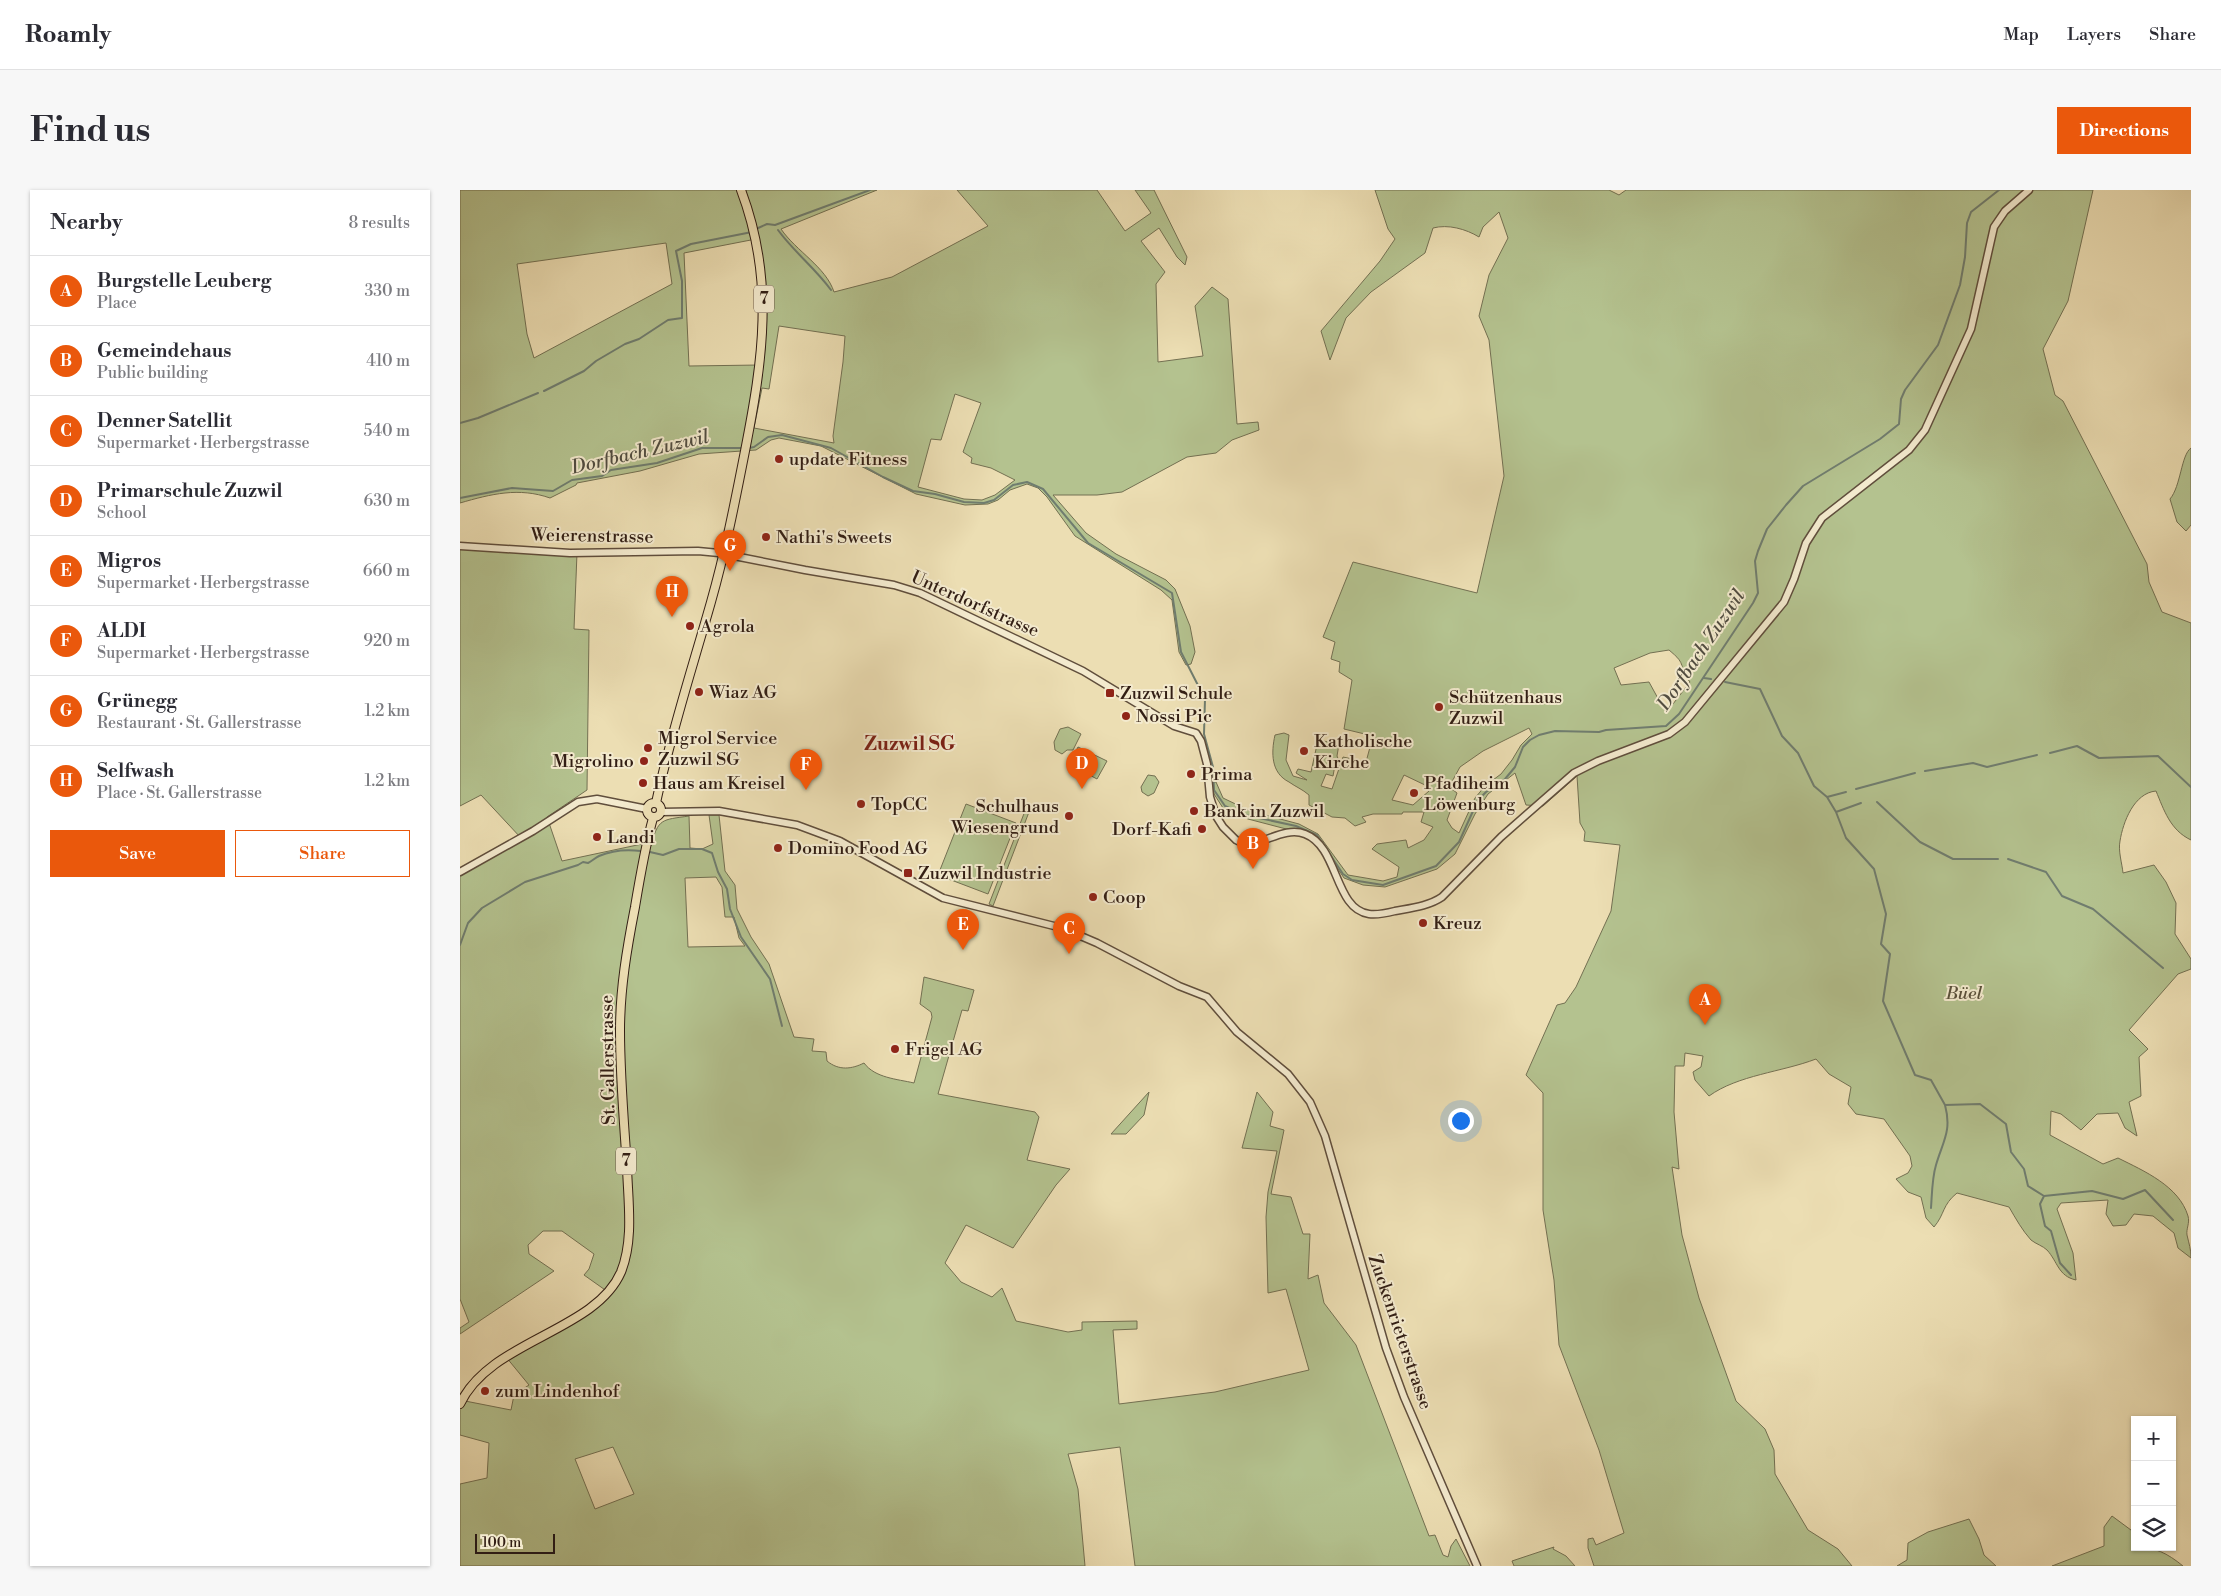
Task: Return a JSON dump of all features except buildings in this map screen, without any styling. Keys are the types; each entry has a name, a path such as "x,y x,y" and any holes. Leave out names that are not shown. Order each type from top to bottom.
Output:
{"main road":[{"name":"7","path":"656,803 723,553 754,405 763,326 763,281 754,230 741,190"},
{"path":"656,803 661,808 661,812 659,816 653,818 647,814 647,809 650,804 656,803"},
{"name":"St. Gallerstrasse","path":"460,1404 472,1385 488,1371 528,1343 598,1303 614,1284 624,1263 629,1218 620,1050 621,1000 633,915 653,818"}],"street":[{"name":"Unterdorfstrasse","path":"723,553 805,570 888,583 920,593 1083,671 1174,726 1196,734 1200,739 1207,764 1209,792 1214,809 1223,827 1236,840 1244,844 1255,843 1292,832 1302,832 1310,836 1323,850 1352,906 1364,913 1377,914 1426,904 1442,897 1535,806 1574,773 1591,764 1669,734 1685,722 1784,602 1792,585 1806,543 1822,518 1909,450 1925,430 1971,329 1994,227 2005,211 2029,190"},
{"name":"Weierenstrasse","path":"460,546 570,553 698,551 723,553"},
{"path":"460,872 533,831 578,802 597,799 647,809"},
{"name":"Zuckenrieterstrasse","path":"661,812 724,812 773,819 800,826 840,842 939,897 1068,930 1179,986 1201,994 1212,1003 1238,1032 1284,1069 1310,1102 1325,1136 1389,1356 1404,1397 1477,1566"}],"green space":[{"path":"460,190 877,190 781,229 794,245 818,267 834,292 892,277 988,226 957,190 1097,190 1125,231 1151,213 1135,190 1154,190 1187,257 1185,265 1177,257 1159,228 1141,241 1165,272 1156,284 1158,362 1203,356 1195,306 1212,287 1228,299 1237,424 1258,422 1259,430 1232,440 1216,453 1187,457 1122,492 1097,495 1053,495 1086,533 1116,554 1166,580 1175,589 1190,626 1195,652 1191,664 1186,665 1179,652 1172,600 1161,590 1075,536 1047,497 1038,488 1027,484 1010,490 998,500 988,504 965,505 916,494 821,446 779,438 771,440 756,450 699,454 640,471 577,483 550,498 516,492 460,503","holes":["756,239 762,339 759,365 689,366 684,253","666,243 672,284 534,358 527,334 517,264","779,326 845,336 833,436 834,443 754,428 762,388 769,389","955,394 981,403 963,452 972,458 971,463 991,468 1015,480 995,495 982,500 964,499 918,487 931,439 941,440"]},
{"name":"Büel","path":"1375,190 1609,190 1619,195 1626,190 2093,190 2068,301 2043,349 2055,395 2063,401 2147,564 2149,582 2162,612 2191,623 2191,840 2173,825 2156,791 2142,797 2131,810 2124,825 2119,849 2123,873 2154,865 2166,882 2176,903 2175,934 2191,959 2191,969 2178,974 2129,1030 2148,1049 2139,1057 2141,1096 2129,1102 2137,1136 2125,1128 2118,1113 2097,1114 2081,1130 2061,1114 2051,1111 2050,1135 2103,1164 2118,1158 2149,1174 2169,1188 2177,1196 2188,1216 2187,1233 2191,1258 2178,1248 2174,1233 2153,1216 2134,1214 2126,1225 2113,1226 2106,1214 2108,1200 2061,1203 2057,1209 2073,1253 2076,1280 2065,1275 2047,1250 2031,1240 2009,1207 1957,1193 1952,1197 1934,1227 1926,1218 1921,1197 1908,1192 1896,1179 1908,1173 1912,1166 1910,1156 1884,1119 1856,1114 1848,1104 1851,1087 1829,1074 1816,1059 1747,1078 1709,1096 1695,1080 1693,1072 1701,1067 1703,1056 1685,1053 1684,1066 1675,1066 1674,1112 1679,1169 1672,1167 1682,1235 1699,1298 1736,1401 1765,1429 1774,1450 1775,1474 1808,1530 1838,1549 1852,1566 1594,1566 1588,1548 1588,1539 1593,1538 1596,1545 1624,1533 1599,1450 1559,1345 1554,1280 1543,1210 1543,1093 1526,1075 1557,1005 1565,1003 1576,987 1611,911 1620,845 1584,841 1585,832 1580,823 1577,776 1543,806 1526,805 1515,773 1488,794 1475,814 1455,854 1437,869 1385,887 1363,885 1344,878 1316,836 1298,828 1290,830 1248,819 1223,808 1214,794 1212,782 1216,782 1223,798 1250,811 1299,824 1318,834 1348,875 1383,881 1397,877 1399,867 1372,849 1377,844 1406,840 1408,848 1424,840 1433,827 1421,822 1424,812 1373,814 1362,817 1366,822 1355,826 1345,818 1332,817 1309,805 1309,795 1283,778 1276,768 1273,755 1275,735 1284,733 1289,735 1286,760 1293,776 1307,780 1296,773 1298,769 1311,772 1318,740 1339,744 1337,756 1339,761 1335,765 1333,776 1326,774 1321,786 1332,789 1343,757 1366,762 1373,736 1344,729 1352,680 1339,672 1340,662 1331,659 1335,642 1323,637 1353,562 1477,593 1504,476 1489,340 1479,316 1489,275 1508,238 1499,212 1483,227 1479,237 1457,228 1433,228 1425,253 1371,292 1346,318 1330,360 1321,331 1380,261 1395,239 1388,229","holes":["1669,650 1679,660 1683,673 1690,682 1666,713 1649,682 1621,685 1614,668 1650,653","1529,728 1532,734 1521,745 1501,774 1485,786 1475,798 1459,833 1452,828 1447,820 1457,793 1449,787 1460,767 1483,751","1404,775 1425,785 1429,791 1413,805 1392,800"]},
{"path":"2191,448 2191,525 2186,531 2177,522 2170,499 2177,487 2185,457"},
{"path":"460,546 577,553 574,629 589,630 587,790 547,817 562,861 642,844 651,846 656,830 662,822 673,818 689,816 690,848 702,849 713,844 709,815 719,815 725,871 735,885 737,909 751,937 769,964 794,1037 814,1039 812,1051 826,1052 827,1061 841,1068 855,1067 864,1063 880,1075 914,1083 932,1017 931,1012 920,1004 924,977 974,990 968,1011 962,1010 938,1094 1035,1112 1039,1117 1027,1160 1070,1169 1056,1185 1013,1248 966,1225 945,1263 961,1282 992,1297 1002,1288 1016,1321 1068,1332 1082,1330 1082,1322 1137,1321 1137,1329 1113,1330 1119,1404 1215,1392 1309,1370 1286,1289 1268,1293 1266,1217 1268,1192 1277,1151 1242,1148 1257,1092 1273,1112 1270,1126 1284,1130 1271,1194 1291,1197 1303,1234 1310,1234 1308,1279 1318,1275 1324,1303 1356,1345 1429,1536 1435,1535 1443,1555 1448,1557 1451,1546 1456,1539 1470,1566 1135,1566 1120,1447 1068,1454 1078,1489 1085,1566 460,1566 460,1484 487,1478 489,1443 460,1435 460,1400 511,1410 514,1395 529,1385 506,1357 585,1311 608,1292 584,1275 589,1269 594,1254 562,1231 543,1231 528,1245 529,1254 554,1271 460,1334 460,1328 469,1322 460,1299 460,872 521,838 481,795 460,806","holes":["716,877 722,887 725,917 734,917 739,938 745,946 688,947 685,878","613,1447 634,1494 595,1509 575,1459"]},
{"path":"1068,727 1081,734 1073,750 1067,750 1062,754 1055,750 1054,742 1060,729"},
{"path":"1078,747 1107,761 1097,779 1069,764"},
{"path":"1148,775 1155,776 1159,782 1154,793 1148,796 1142,792 1141,787"},
{"path":"966,804 1016,823 988,894 938,875"},
{"path":"1025,811 1029,812 993,906 989,904"},
{"path":"1149,1092 1144,1115 1126,1134 1111,1134"},
{"path":"2112,1516 2131,1530 2131,1551 2157,1551 2183,1566 2052,1566 2104,1546 2104,1527"},
{"path":"1969,1519 1979,1539 1984,1555 1996,1566 1897,1566 1907,1560 1908,1543 1928,1532"},
{"path":"1554,1547 1553,1549 1566,1556 1575,1566 1514,1566 1512,1561"}],"waterway":[{"path":"756,229 767,224 775,225 870,190"},
{"name":"Dorfbach Zuzwil","path":"749,448 754,447 768,437 782,435 831,448 883,477 913,491 935,494 964,502 984,503 994,500 1013,485 1027,482 1043,489 1088,543 1172,593 1181,652 1205,699 1204,734 1213,767 1214,790 1225,806 1245,815 1296,826 1317,835 1343,874 1352,880 1383,885 1436,866 1459,842 1478,800 1505,779 1515,767 1523,747 1530,740 1539,735 1555,731 1599,732 1666,726 1679,714 1758,593 1755,561 1767,529 1803,486 1880,439 1899,424 1901,399 1905,390 1938,345 1960,285 1965,257 1967,223 1971,212 1999,190"},
{"path":"778,230 831,290"},
{"path":"544,391 584,371 596,361 625,344 639,339 668,320 682,318 682,281 676,251 691,244 752,232"},
{"path":"460,423 478,418 538,393"},
{"name":"Dorfbach Zuzwil","path":"460,498 512,488 553,491 572,480 602,476 611,470 657,463 702,448 742,448"},
{"path":"1704,678 1711,679"},
{"path":"1725,682 1760,689 1782,736 1798,753 1814,786 1827,797 1836,812 1846,838 1874,869 1886,914 1881,944 1890,954 1883,1001 1915,1075 1931,1080 1945,1105 1980,1104 2006,1124 2011,1152 2024,1169 2028,1186 2044,1196 2092,1191 2123,1199 2145,1190 2173,1220"},
{"path":"2050,753 2077,746 2099,758 2158,756 2191,787"},
{"path":"1925,771 1973,763 1987,767 2037,755"},
{"path":"1856,789 1915,773"},
{"path":"1827,797 1846,792"},
{"path":"1877,802 1920,842 1953,859 1998,859"},
{"path":"1836,812 1861,803"},
{"path":"650,852 663,855 679,849 702,849 712,853 718,872 727,889 730,909 741,937 770,979 782,1026"},
{"path":"460,945 468,923 482,908 525,882 583,862 588,863 609,852 641,851"},
{"path":"2008,859 2046,872 2062,896 2093,909 2163,968"},
{"path":"1931,1208 1935,1170 1948,1122 1945,1105"},
{"path":"2044,1196 2040,1204 2045,1226 2051,1231 2060,1263 2071,1275"}],"place":[{"name":"update Fitness","path":"779,459"},
{"name":"Nathi's Sweets","path":"766,537"},
{"name":"Grünegg","path":"730,571"},
{"name":"Selfwash","path":"672,617"},
{"name":"Agrola","path":"690,626"},
{"name":"Wiaz AG","path":"699,692"},
{"name":"Zuzwil Schule","path":"1110,693"},
{"name":"Schützenhaus Zuzwil","path":"1439,707"},
{"name":"Nossi Pic","path":"1126,716"},
{"name":"Migrol Service Zuzwil SG","path":"648,748"},
{"name":"Katholische Kirche","path":"1304,751"},
{"name":"Migrolino","path":"644,761"},
{"name":"Prima","path":"1191,774"},
{"name":"Haus am Kreisel","path":"643,783"},
{"name":"Primarschule Zuzwil","path":"1082,789"},
{"name":"ALDI","path":"806,790"},
{"name":"Pfadiheim Löwenburg","path":"1414,793"},
{"name":"TopCC","path":"861,804"},
{"name":"Bank in Zuzwil","path":"1194,811"},
{"name":"Schulhaus Wiesengrund","path":"1069,816"},
{"name":"Dorf-Kafi","path":"1202,829"},
{"name":"Landi","path":"597,837"},
{"name":"Domino Food AG","path":"778,848"},
{"name":"Gemeindehaus","path":"1253,869"},
{"name":"Zuzwil Industrie","path":"908,873"},
{"name":"Coop","path":"1093,897"},
{"name":"Kreuz","path":"1423,923"},
{"name":"Migros","path":"963,950"},
{"name":"Denner Satellit","path":"1069,954"},
{"name":"Burgstelle Leuberg","path":"1705,1025"},
{"name":"Frigel AG","path":"895,1049"},
{"name":"zum Lindenhof","path":"485,1391"}],"district":[{"name":"Zuzwil SG","path":"910,744"}]}
